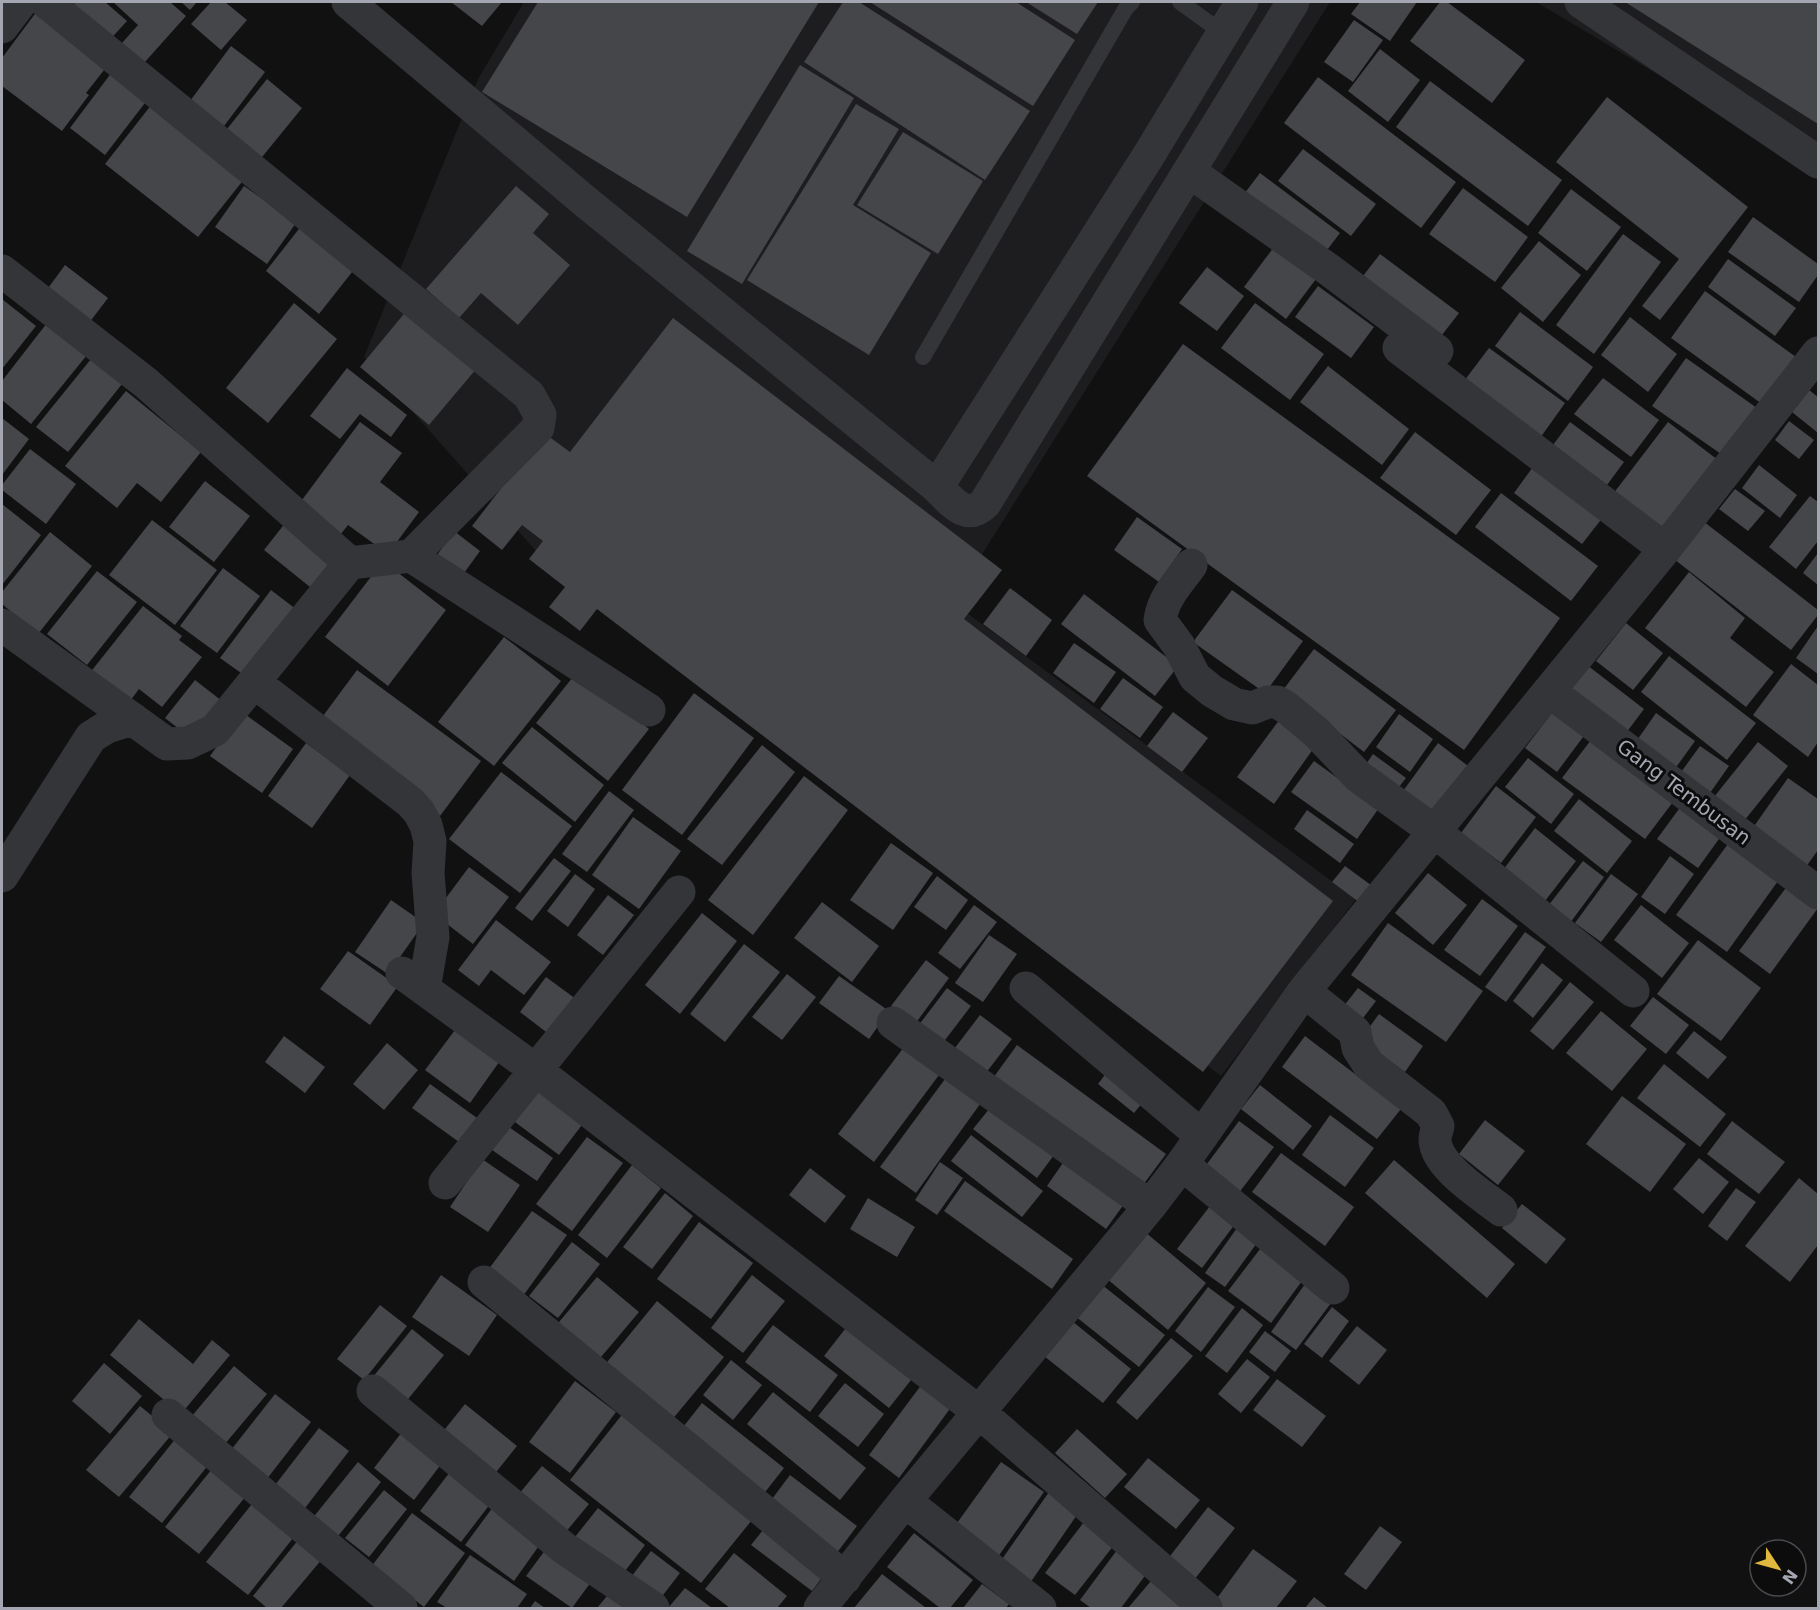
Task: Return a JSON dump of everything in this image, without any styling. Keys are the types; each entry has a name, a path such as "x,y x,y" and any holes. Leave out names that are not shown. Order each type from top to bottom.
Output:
{"street":[{"path":"2,27 21,2"},
{"path":"46,2 530,396 540,415 538,428 411,556"},
{"path":"348,2 578,196 937,487 956,506 965,511 974,511 985,503 1293,2"},
{"path":"937,487 1147,158 1242,2"},
{"path":"1581,2 1818,162"},
{"path":"1147,158 1186,178 1328,269 1455,365"},
{"path":"2,271 146,383 350,562"},
{"path":"1399,348 1665,549"},
{"path":"820,1608 905,1501 1150,1206 1202,1137 1304,991 1665,549 1813,372"},
{"path":"2,625 167,744 188,743 215,730 350,562 411,556 649,710"},
{"path":"1191,566 1170,593 1162,607 1160,620 1179,646 1195,677 1234,704 1252,708 1268,702 1277,702 1316,732 1359,777 1434,831 1633,991"},
{"path":"254,682 410,802 423,818 430,841 428,873 433,937 413,981 537,1071 979,1412 1206,1608"},
{"name":"Gang Tembusan","path":"1549,691 1818,893"},
{"path":"2,876 92,737 107,727 133,719"},
{"path":"445,1183 679,892"},
{"path":"1026,988 1202,1137"},
{"path":"1304,991 1354,1032 1369,1065 1431,1113 1438,1126 1434,1139 1437,1151 1450,1170 1502,1210"},
{"path":"893,1023 1150,1206"},
{"path":"1182,1164 1333,1288"},
{"path":"484,1282 845,1578"},
{"path":"373,1391 564,1548 653,1608"},
{"path":"168,1415 401,1608"},
{"path":"905,1501 1040,1608"}],"lane":[{"path":"924,357 1126,8 1132,2"},
{"path":"1180,2 1223,33"}],"shaded area":[{"path":"524,2 1330,2 952,602 1356,899 1221,1076 550,567 364,357 478,79"},
{"path":"1536,2 1818,2 1818,170"}],"building":[{"path":"76,2 105,2 127,21 106,44 68,9"},
{"path":"113,2 170,2 186,16 144,63 122,43 138,25"},
{"path":"181,2 197,2 190,10"},
{"path":"211,2 225,2 247,20 221,50 191,24"},
{"path":"451,2 502,2 482,26"},
{"path":"538,2 819,2 687,217 482,92"},
{"path":"843,2 859,2 1030,111 985,180 804,62"},
{"path":"870,2 1016,2 1075,40 1033,106"},
{"path":"1026,2 1098,2 1077,34"},
{"path":"1360,2 1417,2 1390,41 1351,14"},
{"path":"1440,2 1447,2 1525,60 1492,103 1410,41"},
{"path":"1625,2 1818,2 1818,124"},
{"path":"37,11 108,65 86,93 89,95 62,131 2,86 2,58"},
{"path":"1354,20 1383,40 1353,82 1324,62"},
{"path":"231,46 265,72 224,126 190,101"},
{"path":"1380,49 1420,80 1388,122 1348,91"},
{"path":"800,65 854,98 742,284 687,251"},
{"path":"112,72 148,99 105,155 70,128"},
{"path":"1318,77 1456,182 1421,228 1284,123"},
{"path":"267,79 302,108 258,162 223,134"},
{"path":"1430,81 1562,180 1528,226 1396,127"},
{"path":"1607,97 1748,207 1660,320 1642,306 1679,259 1556,162"},
{"path":"152,104 245,178 198,237 105,164"},
{"path":"856,104 899,129 853,205 931,253 869,355 747,280"},
{"path":"903,132 983,181 938,254 857,205"},
{"path":"1303,149 1376,204 1351,236 1278,181"},
{"path":"1260,173 1340,233 1321,258 1241,198"},
{"path":"244,186 296,223 267,264 215,227"},
{"path":"516,186 549,214 533,233 570,265 518,325 481,293 459,318 426,289"},
{"path":"1463,188 1528,237 1495,282 1429,234"},
{"path":"1571,189 1621,227 1587,271 1538,233"},
{"path":"1753,217 1818,264 1818,275 1799,302 1728,252"},
{"path":"302,225 356,267 319,314 266,271"},
{"path":"1623,234 1661,262 1594,354 1556,325"},
{"path":"1539,241 1581,275 1543,322 1501,288"},
{"path":"1277,243 1319,275 1286,319 1244,287"},
{"path":"1380,254 1459,313 1435,344 1356,285"},
{"path":"1728,259 1796,308 1775,336 1708,287"},
{"path":"65,265 108,298 86,327 43,295"},
{"path":"1207,267 1244,296 1217,331 1179,303"},
{"path":"1318,286 1374,327 1351,358 1295,317"},
{"path":"1705,291 1796,357 1762,404 1671,338"},
{"path":"2,299 36,326 2,369"},
{"path":"294,303 337,339 268,423 226,388"},
{"path":"1255,303 1324,354 1290,400 1221,348"},
{"path":"408,309 477,368 429,425 360,367"},
{"path":"1520,312 1593,367 1568,401 1495,346"},
{"path":"1630,317 1677,354 1648,392 1601,355"},
{"path":"673,318 1002,570 964,619 1333,901 1203,1072 597,609 580,631 549,607 565,587 529,559 543,541 522,525 502,550 472,526 544,433 570,452"},
{"path":"47,323 87,355 31,424 2,400 2,381"},
{"path":"1183,344 1560,618 1464,750 1087,476"},
{"path":"1489,348 1565,403 1538,441 1461,385"},
{"path":"1686,358 1757,408 1724,456 1652,406"},
{"path":"91,359 122,384 68,452 36,427"},
{"path":"1328,366 1409,429 1382,465 1300,402"},
{"path":"347,368 407,415 391,437 360,414 340,439 310,416"},
{"path":"1603,378 1659,420 1631,457 1574,414"},
{"path":"1809,390 1818,397 1818,433 1792,412"},
{"path":"126,391 201,452 161,502 137,483 117,508 65,466"},
{"path":"2,418 29,439 2,475"},
{"path":"1789,421 1814,440 1799,459 1775,440"},
{"path":"360,422 402,453 380,482 419,512 388,554 348,525 337,539 296,508"},
{"path":"1570,422 1624,462 1607,485 1553,445"},
{"path":"1668,422 1718,460 1663,533 1613,494"},
{"path":"1415,432 1491,490 1456,535 1380,478"},
{"path":"30,449 76,484 46,524 2,490 2,485"},
{"path":"1538,460 1607,512 1582,544 1514,493"},
{"path":"1759,465 1797,495 1780,518 1742,488"},
{"path":"205,481 250,516 214,562 169,527"},
{"path":"1735,489 1765,511 1748,531 1719,509"},
{"path":"1501,493 1598,566 1571,601 1475,527"},
{"path":"1810,496 1818,502 1818,541 1796,569 1769,547"},
{"path":"2,504 41,535 2,585"},
{"path":"1137,517 1182,549 1159,582 1114,550"},
{"path":"1699,518 1818,610 1818,615 1791,650 1670,556"},
{"path":"152,520 217,570 175,625 109,575"},
{"path":"286,522 337,563 315,591 264,550"},
{"path":"454,531 480,551 459,580 433,561"},
{"path":"50,532 92,566 38,634 2,604 2,592"},
{"path":"1818,553 1818,585 1803,573"},
{"path":"383,561 446,610 388,686 325,637"},
{"path":"223,568 260,596 217,653 180,626"},
{"path":"97,571 137,602 87,665 47,634"},
{"path":"1689,572 1745,618 1730,638 1774,672 1746,707 1645,628"},
{"path":"1010,588 1052,620 1026,656 983,624"},
{"path":"271,590 301,613 251,680 220,658"},
{"path":"1232,590 1303,641 1265,693 1193,642"},
{"path":"1084,594 1178,666 1155,696 1061,624"},
{"path":"143,606 182,636 179,640 202,657 162,707 139,689 127,705 89,674"},
{"path":"1626,623 1663,653 1633,690 1596,661"},
{"path":"1818,626 1818,674 1796,658"},
{"path":"504,637 561,681 494,766 438,722"},
{"path":"1074,643 1116,672 1094,703 1053,673"},
{"path":"1314,649 1396,710 1364,752 1283,690"},
{"path":"1669,656 1756,723 1727,760 1641,692"},
{"path":"1791,664 1818,685 1818,742 1808,757 1753,715"},
{"path":"1587,665 1644,709 1620,741 1563,697"},
{"path":"357,670 481,761 440,816 348,748 320,720"},
{"path":"577,672 649,729 608,781 536,723"},
{"path":"1123,678 1163,707 1140,738 1100,709"},
{"path":"195,680 222,701 192,739 165,718"},
{"path":"694,693 754,738 682,835 622,790"},
{"path":"1558,705 1589,729 1557,772 1525,748"},
{"path":"242,712 293,749 262,793 210,756"},
{"path":"1173,712 1208,738 1182,772 1147,746"},
{"path":"1656,713 1695,741 1672,773 1633,746"},
{"path":"1399,714 1433,739 1410,772 1376,747"},
{"path":"1280,719 1316,745 1274,804 1237,777"},
{"path":"532,727 604,785 575,822 502,763"},
{"path":"1594,736 1676,798 1645,839 1562,778"},
{"path":"1758,742 1788,766 1740,826 1710,802"},
{"path":"306,743 350,775 312,828 268,796"},
{"path":"1438,743 1472,769 1437,816 1403,791"},
{"path":"762,745 795,772 722,865 687,839"},
{"path":"1700,746 1729,766 1705,800 1676,779"},
{"path":"1373,754 1406,778 1392,796 1360,773"},
{"path":"1528,758 1574,794 1551,824 1505,787"},
{"path":"1314,761 1379,808 1357,839 1291,792"},
{"path":"501,772 572,826 520,893 449,839"},
{"path":"804,776 848,810 753,935 708,900"},
{"path":"1788,778 1818,799 1818,850 1803,871 1750,832"},
{"path":"1496,786 1536,817 1501,863 1461,833"},
{"path":"609,791 634,810 587,872 562,854"},
{"path":"1579,799 1632,841 1607,873 1554,831"},
{"path":"1684,802 1724,832 1698,868 1657,839"},
{"path":"1307,810 1354,844 1340,863 1294,829"},
{"path":"633,817 681,851 639,909 592,875"},
{"path":"1535,828 1576,861 1545,901 1503,870"},
{"path":"1733,837 1783,874 1727,952 1676,915"},
{"path":"891,843 933,873 893,930 850,900"},
{"path":"1670,856 1694,874 1665,914 1641,897"},
{"path":"554,858 571,871 532,921 515,908"},
{"path":"1583,861 1604,877 1570,923 1548,906"},
{"path":"1345,866 1379,891 1367,908 1332,882"},
{"path":"469,867 509,897 473,944 434,914"},
{"path":"1428,873 1467,905 1433,945 1395,913"},
{"path":"575,874 595,889 568,927 547,911"},
{"path":"1611,874 1638,894 1601,942 1575,923"},
{"path":"937,876 968,900 946,930 914,907"},
{"path":"1791,881 1818,908 1770,974 1739,951"},
{"path":"608,895 634,915 603,955 577,935"},
{"path":"1482,899 1518,926 1480,976 1444,950"},
{"path":"391,900 424,923 388,974 355,952"},
{"path":"822,902 879,946 852,982 794,938"},
{"path":"974,905 997,922 960,969 938,953"},
{"path":"1641,905 1689,943 1662,978 1614,940"},
{"path":"702,913 737,941 680,1014 645,985"},
{"path":"496,920 551,962 524,995 491,970 479,986 458,970"},
{"path":"1388,923 1483,991 1446,1042 1351,975"},
{"path":"1525,932 1546,947 1506,1002 1485,987"},
{"path":"989,935 1017,954 983,1002 955,983"},
{"path":"1698,940 1761,988 1721,1041 1657,994"},
{"path":"744,944 780,972 725,1042 690,1014"},
{"path":"348,951 398,986 370,1025 320,989"},
{"path":"926,960 949,978 915,1024 891,1006"},
{"path":"1542,963 1563,980 1533,1018 1513,1001"},
{"path":"787,974 816,997 782,1040 752,1017"},
{"path":"839,976 889,1011 869,1039 819,1003"},
{"path":"546,977 580,1002 554,1038 520,1012"},
{"path":"1570,982 1594,1002 1553,1050 1530,1031"},
{"path":"947,988 971,1006 939,1048 915,1030"},
{"path":"1358,988 1376,1001 1357,1026 1339,1012"},
{"path":"1653,997 1689,1025 1666,1054 1630,1026"},
{"path":"1601,1011 1647,1049 1612,1091 1566,1053"},
{"path":"1379,1014 1423,1046 1405,1072 1360,1040"},
{"path":"980,1015 1012,1039 982,1078 951,1053"},
{"path":"458,1026 502,1058 470,1103 425,1070"},
{"path":"1694,1031 1727,1057 1708,1079 1676,1053"},
{"path":"284,1036 325,1067 305,1093 265,1062"},
{"path":"1305,1036 1401,1109 1377,1139 1282,1067"},
{"path":"387,1043 418,1070 384,1110 353,1084"},
{"path":"1017,1045 1166,1154 1137,1193 988,1085"},
{"path":"904,1047 939,1075 874,1162 838,1134"},
{"path":"1664,1064 1726,1114 1700,1147 1637,1098"},
{"path":"1110,1068 1147,1097 1134,1113 1098,1084"},
{"path":"948,1075 983,1100 916,1193 880,1167"},
{"path":"539,1081 588,1117 559,1155 511,1119"},
{"path":"430,1084 477,1118 459,1142 412,1108"},
{"path":"1260,1085 1312,1126 1293,1150 1241,1109"},
{"path":"1622,1096 1686,1144 1650,1192 1586,1144"},
{"path":"994,1103 1057,1151 1037,1178 973,1129"},
{"path":"1330,1115 1374,1148 1345,1187 1302,1155"},
{"path":"1485,1120 1525,1151 1498,1185 1459,1154"},
{"path":"1239,1121 1274,1147 1238,1194 1204,1168"},
{"path":"1732,1121 1785,1162 1759,1194 1707,1154"},
{"path":"509,1127 553,1158 537,1181 492,1150"},
{"path":"971,1135 1043,1191 1022,1217 951,1161"},
{"path":"587,1137 623,1163 572,1231 536,1204"},
{"path":"1281,1153 1354,1207 1325,1246 1252,1192"},
{"path":"1067,1157 1127,1200 1106,1229 1047,1186"},
{"path":"1699,1158 1729,1182 1703,1214 1673,1189"},
{"path":"482,1159 520,1185 488,1232 450,1207"},
{"path":"1394,1160 1515,1264 1487,1298 1365,1193"},
{"path":"940,1162 963,1178 937,1215 915,1200"},
{"path":"632,1165 661,1188 607,1258 578,1235"},
{"path":"810,1168 846,1196 825,1223 789,1195"},
{"path":"1799,1178 1818,1194 1818,1245 1790,1282 1745,1246"},
{"path":"965,1181 1073,1259 1052,1289 944,1211"},
{"path":"1736,1188 1756,1202 1727,1241 1708,1226"},
{"path":"665,1193 693,1216 652,1269 623,1247"},
{"path":"868,1198 915,1227 897,1257 850,1229"},
{"path":"1522,1204 1566,1239 1546,1264 1502,1228"},
{"path":"1210,1206 1235,1224 1202,1268 1177,1249"},
{"path":"532,1211 567,1235 523,1296 488,1270"},
{"path":"699,1222 753,1263 711,1319 657,1279"},
{"path":"1237,1228 1257,1243 1225,1287 1205,1273"},
{"path":"1145,1232 1206,1283 1168,1330 1106,1278"},
{"path":"572,1242 600,1264 558,1318 529,1296"},
{"path":"1260,1249 1302,1281 1271,1323 1228,1291"},
{"path":"441,1275 497,1315 469,1356 412,1317"},
{"path":"752,1275 785,1301 743,1353 711,1328"},
{"path":"597,1277 639,1312 596,1363 554,1328"},
{"path":"1101,1284 1165,1335 1139,1367 1075,1316"},
{"path":"1305,1284 1331,1303 1296,1350 1271,1332"},
{"path":"1208,1287 1235,1307 1201,1352 1175,1331"},
{"path":"657,1301 724,1357 666,1427 599,1372"},
{"path":"380,1305 407,1326 364,1380 337,1359"},
{"path":"1332,1307 1349,1321 1322,1358 1304,1344"},
{"path":"1242,1308 1263,1325 1227,1373 1205,1356"},
{"path":"139,1319 193,1364 212,1340 230,1355 181,1414 110,1355"},
{"path":"1072,1321 1131,1369 1103,1403 1044,1356"},
{"path":"849,1324 915,1375 889,1408 824,1356"},
{"path":"773,1325 838,1375 810,1412 745,1362"},
{"path":"1357,1326 1387,1350 1359,1385 1329,1361"},
{"path":"412,1329 444,1355 400,1409 368,1383"},
{"path":"1265,1331 1291,1351 1275,1372 1249,1352"},
{"path":"1171,1338 1193,1356 1137,1420 1116,1402"},
{"path":"1247,1359 1270,1377 1241,1413 1218,1394"},
{"path":"731,1360 762,1385 733,1420 703,1395"},
{"path":"104,1363 142,1396 110,1434 72,1401"},
{"path":"234,1366 267,1394 219,1451 186,1423"},
{"path":"1277,1379 1326,1416 1302,1447 1253,1410"},
{"path":"575,1381 616,1412 570,1473 529,1442"},
{"path":"845,1383 884,1414 858,1447 818,1416"},
{"path":"922,1384 952,1406 899,1478 869,1455"},
{"path":"773,1392 866,1468 840,1500 747,1424"},
{"path":"275,1394 311,1422 263,1484 227,1455"},
{"path":"702,1403 784,1468 758,1501 676,1436"},
{"path":"465,1404 517,1446 489,1481 437,1439"},
{"path":"140,1406 173,1433 119,1497 86,1470"},
{"path":"625,1411 756,1515 701,1583 570,1480"},
{"path":"319,1428 349,1451 302,1512 272,1489"},
{"path":"1077,1429 1127,1474 1105,1498 1055,1453"},
{"path":"402,1432 442,1463 414,1500 374,1468"},
{"path":"176,1438 209,1464 162,1523 129,1497"},
{"path":"1148,1458 1200,1500 1176,1529 1124,1487"},
{"path":"358,1462 381,1482 335,1540 311,1520"},
{"path":"1001,1462 1044,1492 995,1561 952,1530"},
{"path":"542,1466 589,1504 560,1539 514,1500"},
{"path":"453,1468 494,1499 461,1542 420,1511"},
{"path":"212,1469 246,1496 199,1554 165,1527"},
{"path":"790,1475 857,1526 833,1558 766,1507"},
{"path":"384,1490 407,1509 369,1557 345,1538"},
{"path":"1049,1492 1079,1512 1028,1586 998,1565"},
{"path":"255,1500 297,1533 248,1595 206,1562"},
{"path":"493,1507 541,1543 514,1581 465,1545"},
{"path":"1208,1507 1235,1528 1194,1580 1167,1560"},
{"path":"598,1508 645,1545 619,1579 571,1542"},
{"path":"412,1513 465,1553 424,1607 371,1567"},
{"path":"1084,1522 1114,1545 1075,1595 1045,1573"},
{"path":"767,1525 827,1571 812,1591 751,1545"},
{"path":"1380,1526 1402,1542 1366,1590 1344,1574"},
{"path":"914,1533 973,1580 950,1608 940,1608 887,1567"},
{"path":"299,1539 323,1558 281,1608 267,1608 253,1596"},
{"path":"1120,1546 1150,1569 1121,1608 1091,1608 1080,1600"},
{"path":"546,1549 591,1582 572,1608 526,1576"},
{"path":"1253,1549 1297,1581 1276,1608 1217,1608 1212,1605"},
{"path":"651,1551 680,1573 657,1603 628,1581"},
{"path":"734,1553 787,1596 777,1608 730,1608 705,1589"},
{"path":"470,1555 527,1594 517,1608 447,1608 437,1602"},
{"path":"882,1574 926,1608 854,1608"},
{"path":"1157,1574 1197,1608 1128,1608"},
{"path":"982,1584 1009,1604 1006,1608 963,1608"},
{"path":"685,1588 712,1608 668,1608"},
{"path":"612,1590 635,1608 597,1608"},
{"path":"1314,1597 1328,1608 1305,1608"},
{"path":"535,1601 545,1608 530,1608"}]}
